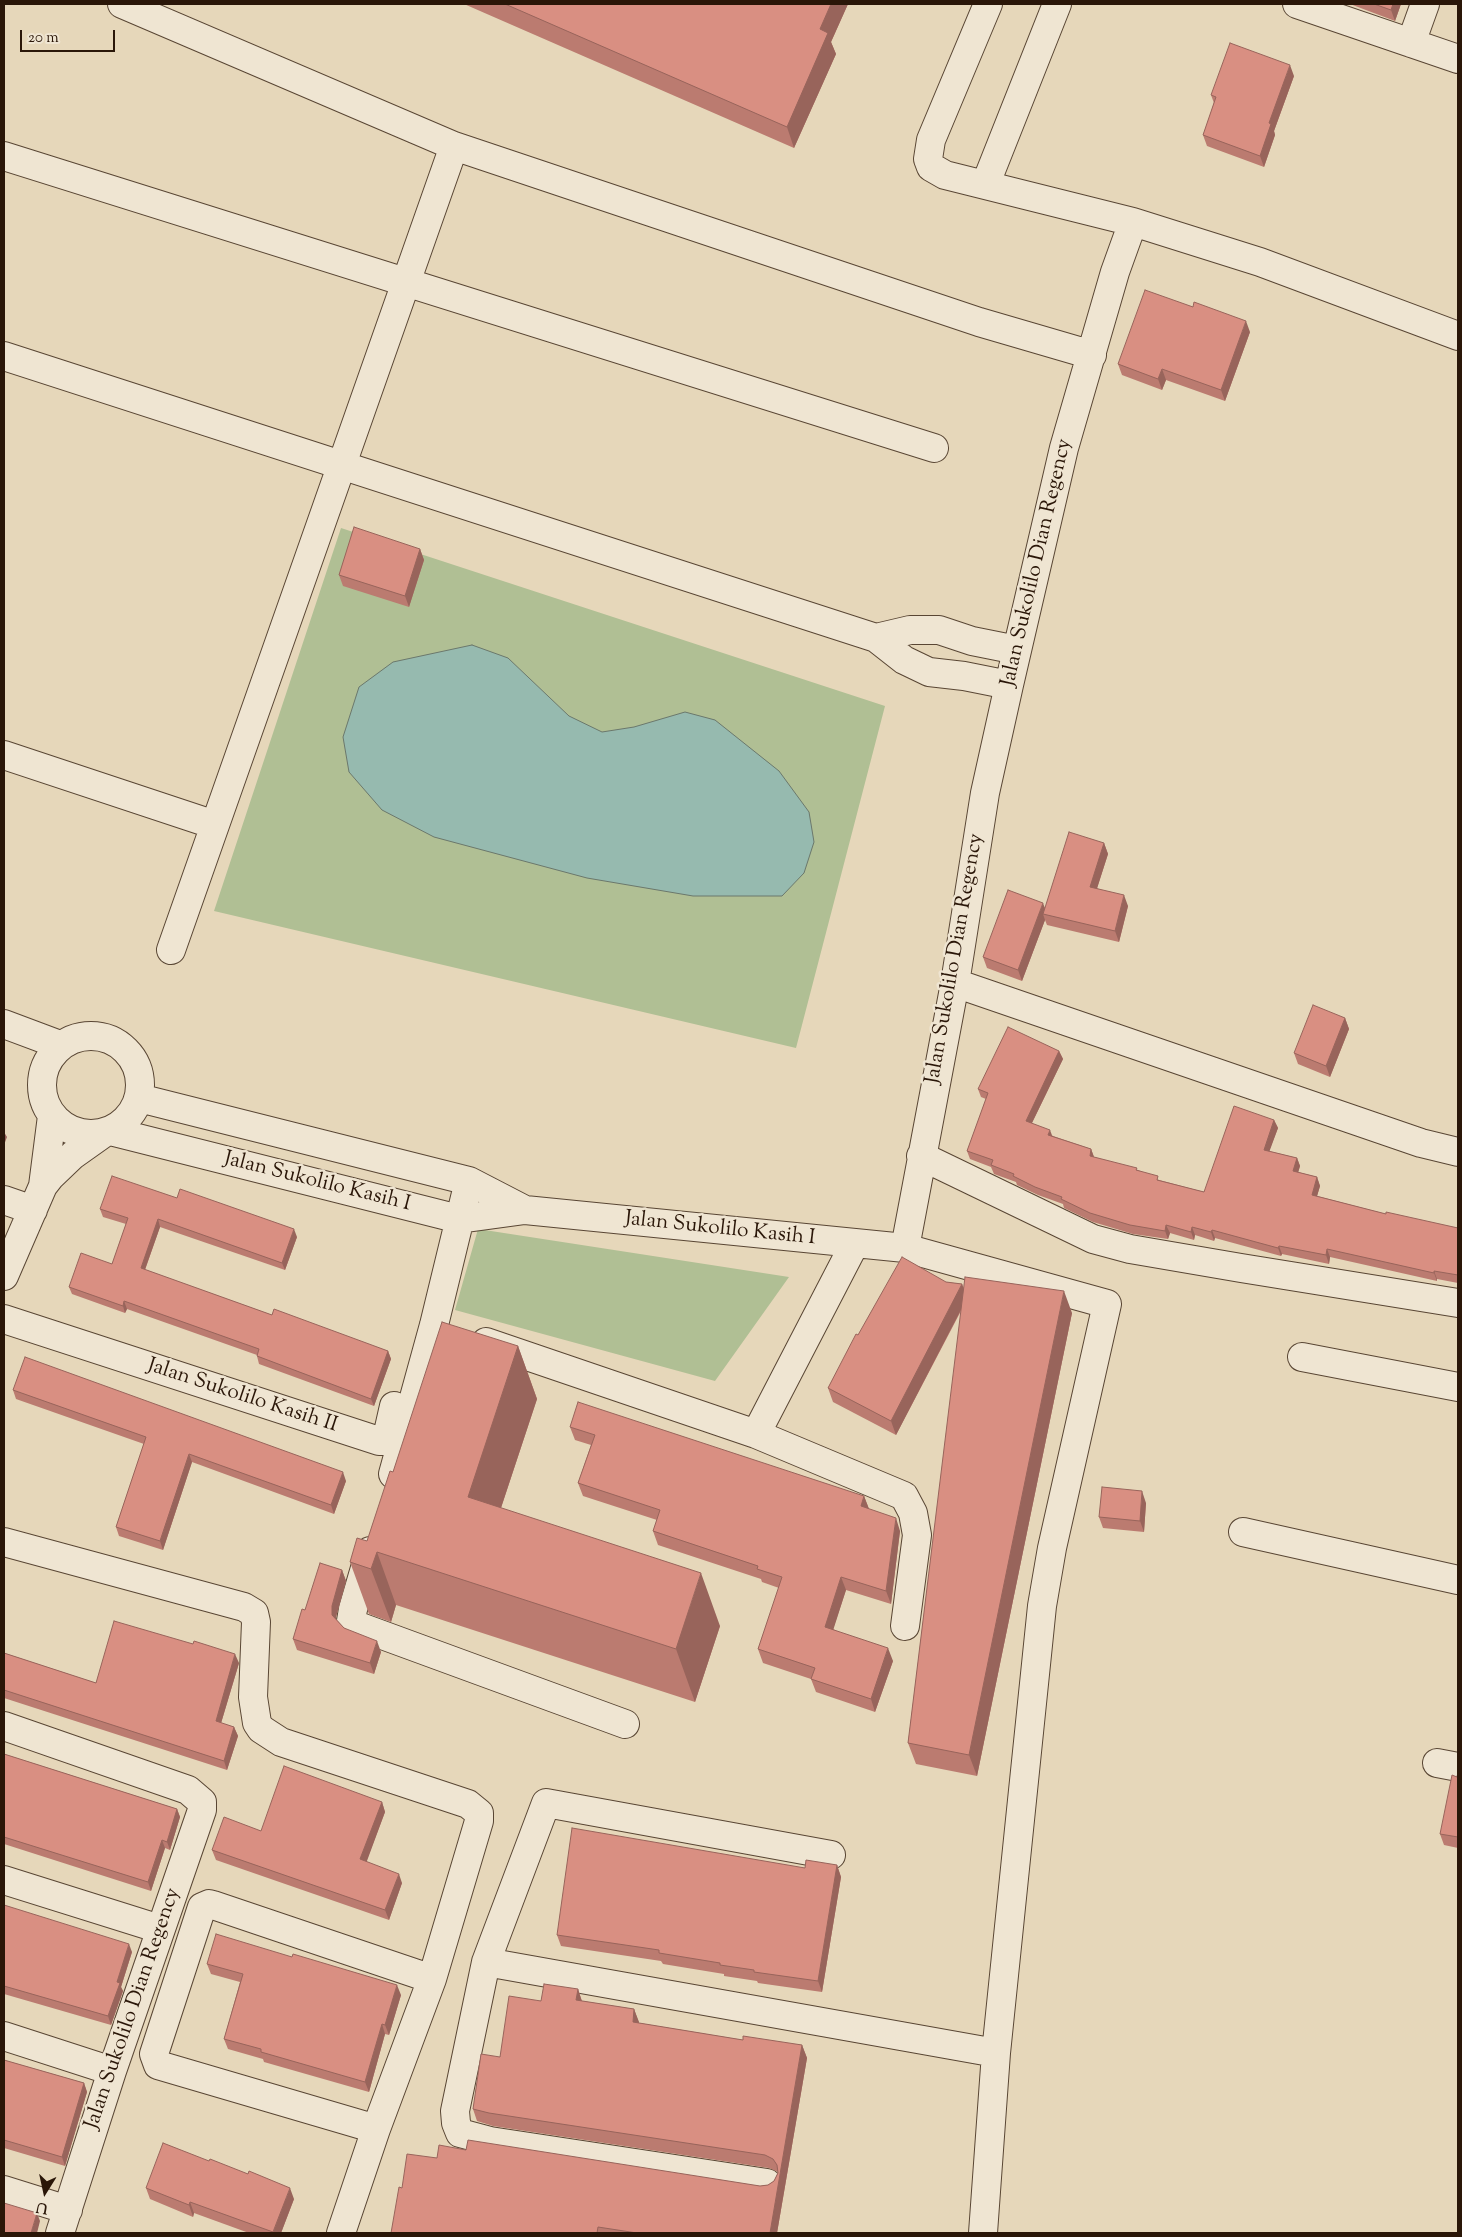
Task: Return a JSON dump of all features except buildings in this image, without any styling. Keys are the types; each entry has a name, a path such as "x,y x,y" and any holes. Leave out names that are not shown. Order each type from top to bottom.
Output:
{"street":[{"path":"122,4 454,146 979,322 1092,355"},
{"path":"988,4 931,140 928,153 931,167 939,172 1133,222 1260,262 1458,336"},
{"path":"986,183 1057,4"},
{"path":"1297,4 1458,59"},
{"path":"1411,43 1425,4"},
{"path":"171,950 454,146"},
{"path":"4,156 934,448"},
{"name":"Jalan Sukolilo Dian Regency","path":"905,1248 955,983 985,793 1009,685 1064,448 1115,272 1133,222"},
{"path":"4,356 876,638 904,660 929,672 964,676 1009,685"},
{"path":"876,638 910,630 939,630 972,641 1017,650"},
{"path":"4,755 215,825"},
{"path":"955,983 1421,1143 1458,1152"},
{"path":"4,1024 60,1045"},
{"path":"4,1276 38,1198 50,1177 73,1155 121,1120 141,1078 134,1058 119,1044 100,1036 79,1036 60,1045 47,1060 41,1079 43,1098 60,1122 38,1198"},
{"name":"Jalan Sukolilo Kasih I","path":"121,1120 459,1219 525,1210 905,1248 1107,1305 1052,1548 1042,1606 996,2053"},
{"name":"Jalan Sukolilo Kasih I","path":"60,1122 89,1134 121,1120 469,1181 525,1210"},
{"path":"921,1156 1093,1239 1130,1249 1458,1303"},
{"path":"387,1495 426,1357 469,1181"},
{"path":"4,1200 38,1198"},
{"path":"756,1434 855,1243"},
{"name":"Jalan Sukolilo Kasih II","path":"4,1319 379,1441 384,1441 387,1438 407,1364 426,1357"},
{"path":"434,1325 756,1434 904,1496 913,1513 917,1535 905,1626"},
{"path":"1302,1356 1458,1387"},
{"path":"379,1524 353,1609 352,1623 625,1724"},
{"path":"1243,1532 1458,1580"},
{"path":"4,1542 244,1607 254,1613 256,1622 254,1712 257,1723 268,1735 281,1742 393,1778 475,1808 479,1813 479,1821 432,1979 376,2129 341,2233"},
{"name":"Jalan Sukolilo Dian Regency","path":"4,1726 188,1790 202,1802 202,1810 112,2071 64,2222"},
{"path":"767,2183 490,2141 460,2133 456,2123 455,2111 486,1962 546,1803 831,1854"},
{"path":"4,1880 160,1929"},
{"path":"376,2129 158,2065 154,2054 202,1907 208,1904 213,1905 432,1979"},
{"path":"486,1962 996,2053 983,2233"},
{"path":"4,2036 112,2071"},
{"path":"4,2190 64,2222"}],"green space":[{"path":"341,528 885,706 796,1048 214,911"},
{"path":"478,1229 789,1277 715,1381 455,1310"}],"water":[{"path":"472,645 508,658 569,716 602,732 634,727 685,712 715,720 779,771 809,812 814,842 804,873 782,896 693,896 587,878 434,837 382,810 349,772 343,737 359,687 393,662"}]}
